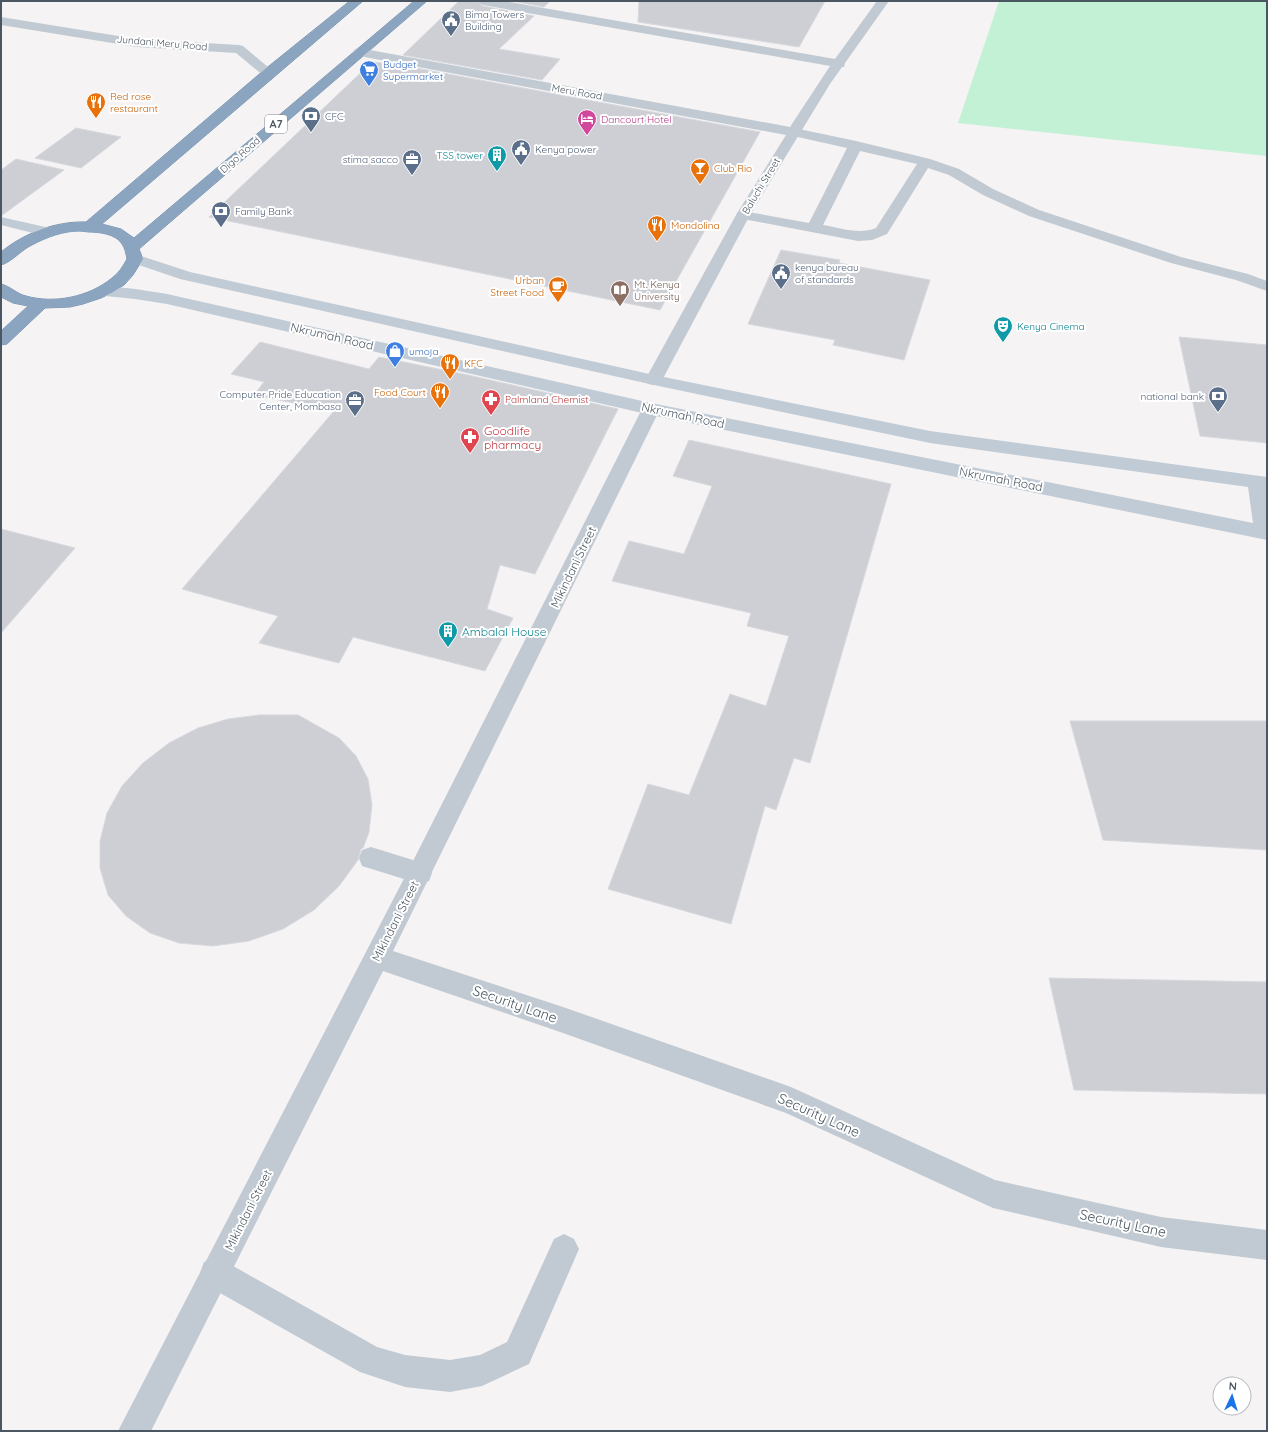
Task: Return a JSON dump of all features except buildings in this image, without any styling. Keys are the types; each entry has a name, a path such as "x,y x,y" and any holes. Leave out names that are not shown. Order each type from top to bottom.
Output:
{"highway":[{"path":"88,228 269,73 356,1"},
{"name":"Digo Road","path":"3,293 18,300 41,304 81,300 101,292 126,272 133,253 359,52 421,1"},
{"path":"1,260 12,249 28,240 49,232 70,228 88,228 114,231 129,241 133,253"},
{"path":"1,340 41,304"}],"street":[{"path":"483,1 840,64"},
{"name":"Baluchi Street","path":"654,380 743,215 824,84 840,64 883,1"},
{"name":"Jundani Meru Road","path":"1,20 137,43 239,49 269,73"},
{"name":"Meru Road","path":"359,52 794,132 925,162 954,172 988,192 1034,213 1176,260 1242,277 1267,286"},
{"path":"814,228 856,145"},
{"path":"743,215 858,236 872,235 882,231 925,162"},
{"path":"1,221 49,232"},
{"path":"133,253 186,276 654,380 930,437 1262,482 1266,533"},
{"name":"Nkrumah Road","path":"101,292 135,294 167,299 651,409 1266,533"},
{"name":"Mikindani Street","path":"134,1431 420,873 651,409"},
{"path":"371,858 420,873"},
{"name":"Security Lane","path":"377,957 556,1017 792,1101 993,1194 1161,1232 1267,1245"},
{"path":"215,1273 371,1361 405,1371 450,1376 482,1370 518,1353 564,1249"}],"green space":[{"path":"999,1 1267,1 1267,156 958,123"}],"place":[{"name":"Bima Towers Building","path":"451,37"},
{"name":"Budget Supermarket","path":"369,87"},
{"name":"Red rose restaurant","path":"96,119"},
{"name":"CFC","path":"311,133"},
{"name":"Dancourt Hotel","path":"587,136"},
{"name":"Kenya power","path":"521,166"},
{"name":"TSS tower","path":"497,172"},
{"name":"stima sacco","path":"412,176"},
{"name":"Club Rio","path":"700,185"},
{"name":"Family Bank","path":"221,228"},
{"name":"Mondolina","path":"657,242"},
{"name":"kenya bureau of standards","path":"781,290"},
{"name":"Urban Street Food","path":"558,303"},
{"name":"Mt. Kenya University","path":"620,307"},
{"name":"Kenya Cinema","path":"1003,343"},
{"name":"umoja","path":"395,368"},
{"name":"KFC","path":"450,380"},
{"name":"Food Court","path":"440,409"},
{"name":"national bank","path":"1218,413"},
{"name":"Palmland Chemist","path":"491,416"},
{"name":"Computer Pride Education Center, Mombasa","path":"355,417"},
{"name":"Goodlife pharmacy","path":"470,454"},
{"name":"Ambalal House","path":"448,648"}]}
